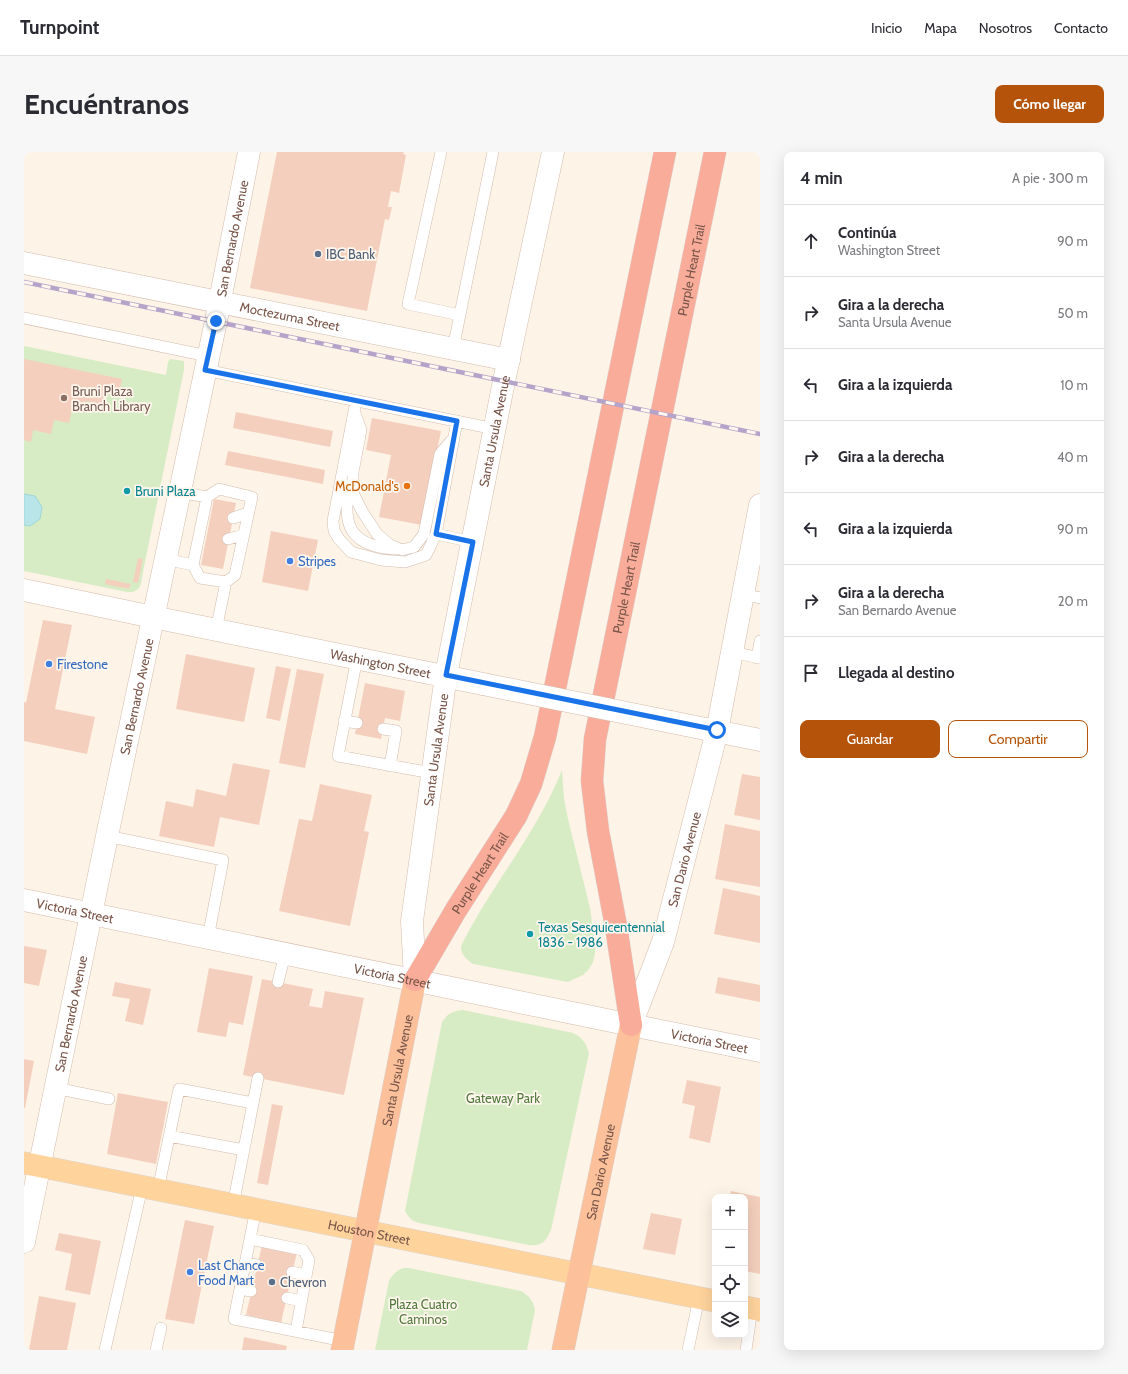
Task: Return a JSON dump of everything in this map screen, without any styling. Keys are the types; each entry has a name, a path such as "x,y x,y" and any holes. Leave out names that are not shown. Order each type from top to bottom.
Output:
{"highway":[{"name":"Purple Heart Trail","path":"415,980 456,910 516,816 531,784 541,751 665,152"},
{"name":"Purple Heart Trail","path":"631,1025 616,926 598,831 592,781 595,739 715,152"},
{"name":"Santa Ursula Avenue","path":"343,1346 415,980"},
{"name":"San Dario Avenue","path":"563,1350 631,1025"}],"main road":[{"name":"San Bernardo Avenue","path":"24,1242 32,1165 55,1088 207,363 249,152"},
{"name":"Santa Ursula Avenue","path":"415,980 412,921 446,675 509,360 553,152"},
{"name":"Moctezuma Street","path":"24,263 509,360"},
{"name":"San Dario Avenue","path":"631,1025 663,942 717,730 732,652 752,596 760,505"},
{"name":"Washington Street","path":"24,590 671,722 717,730 760,740"},
{"name":"Victoria Street","path":"24,900 760,1051"},
{"name":"Houston Street","path":"32,1165 707,1299"}],"lane":[{"path":"441,152 408,304 460,315"},
{"path":"453,349 493,152"},
{"path":"24,318 207,363 355,406 457,421 495,429"},
{"path":"355,406 361,430 346,504 346,516 350,529 357,537 377,547 402,550 414,547 424,534 440,454 453,439"},
{"path":"355,406 332,521 334,531 351,552 381,560 405,562 426,555 436,534 457,421"},
{"path":"353,472 354,493 362,510 377,534 390,546 402,550"},
{"path":"179,492 207,497 219,489 252,497 235,574 226,582 216,630"},
{"path":"193,565 200,550 205,527 207,497"},
{"path":"233,518 248,513"},
{"path":"436,534 473,542"},
{"path":"228,539 244,535"},
{"path":"165,559 193,565 200,578 226,582"},
{"path":"732,652 758,658 760,641"},
{"path":"357,658 338,756 432,773"},
{"path":"344,721 357,723"},
{"path":"383,729 396,731 390,766"},
{"path":"107,836 223,860 208,938"},
{"path":"278,982 285,954"},
{"path":"233,1204 258,1078"},
{"path":"55,1088 109,1100"},
{"path":"105,1350 150,1188 169,1136 179,1089 253,1104"},
{"path":"169,1136 244,1150"},
{"path":"256,1209 234,1319 296,1332 343,1346"},
{"path":"250,1239 303,1250 309,1260 296,1332"},
{"path":"245,1263 257,1265"},
{"path":"292,1272 306,1275"},
{"path":"240,1289 251,1291"},
{"path":"287,1298 301,1301"},
{"path":"688,1350 707,1299"},
{"path":"746,1350 752,1308"},
{"path":"156,1350 161,1328"}],"green space":[{"name":"Bruni Plaza","path":"24,346 166,375 168,362 170,359 184,361 184,370 142,580 136,591 127,592 24,571"},
{"path":"562,770 564,799 568,819 590,908 595,944 593,962 583,975 568,982 473,964 464,956 461,946 486,902 540,816"},
{"name":"Gateway Park","path":"463,1010 573,1033 582,1039 588,1049 589,1053 551,1230 545,1240 538,1245 529,1245 419,1223 411,1219 405,1211 442,1022 446,1016 451,1013"},
{"name":"Plaza Cuatro Caminos","path":"403,1268 521,1291 532,1301 535,1310 527,1350 375,1350 389,1281 398,1270"}],"water":[{"path":"24,494 35,496 42,507 40,519 30,526 24,525"}],"building":[{"name":"IBC Bank","path":"277,152 404,152 403,154 406,155 399,193 391,191 388,207 392,207 389,220 385,219 367,311 250,288"},
{"name":"Bruni Plaza Branch Library","path":"24,359 122,379 119,394 105,391 102,405 87,401 85,413 72,410 69,423 54,420 51,434 33,430 31,442 24,440"},
{"path":"236,412 333,431 330,447 233,428"},
{"name":"McDonald's","path":"372,418 441,431 422,525 379,517 391,455 366,450"},
{"path":"228,451 325,470 323,484 225,465"},
{"path":"214,499 236,503 223,569 201,565"},
{"name":"Stripes","path":"271,531 318,540 308,591 262,582"},
{"path":"138,558 143,559 138,583 133,582"},
{"path":"106,579 131,584 129,589 105,584"},
{"name":"Firestone","path":"43,620 72,625 55,709 95,717 87,754 24,741 24,702 26,703"},
{"path":"186,654 255,668 244,722 176,709"},
{"path":"276,666 291,669 280,721 266,718"},
{"path":"297,669 324,674 305,768 279,763"},
{"path":"365,683 405,691 400,721 385,718 381,739 355,734"},
{"path":"233,763 270,770 259,825 220,817 214,847 159,836 166,801 193,807 196,789 226,796"},
{"path":"742,774 760,777 760,820 734,815"},
{"path":"320,784 372,795 364,831 369,832 350,926 279,911 299,819 312,821"},
{"path":"725,824 760,831 760,887 715,879"},
{"path":"723,888 760,896 760,943 714,934"},
{"path":"24,946 47,950 39,986 24,983"},
{"path":"209,968 253,976 243,1025 229,1022 226,1037 197,1032"},
{"path":"718,977 760,985 760,1002 715,993"},
{"path":"262,979 313,989 309,1006 322,1008 325,991 364,998 344,1095 243,1075"},
{"path":"115,982 151,989 143,1025 125,1021 130,999 112,996"},
{"path":"24,1059 34,1061 25,1108 24,1108"},
{"path":"687,1080 721,1087 710,1143 689,1138 695,1106 682,1103"},
{"path":"118,1093 168,1102 156,1164 107,1154"},
{"path":"272,1104 283,1106 268,1185 257,1183"},
{"path":"731,1191 746,1194 730,1194"},
{"path":"748,1195 760,1197 760,1274 748,1272"},
{"path":"651,1213 682,1219 675,1255 643,1249"},
{"name":"Last Chance Food Mart","path":"185,1220 214,1226 194,1324 165,1319"},
{"path":"59,1233 101,1241 90,1295 65,1290 72,1254 55,1250"},
{"name":"Chevron","path":"262,1245 297,1252 281,1323 246,1315"},
{"path":"39,1296 76,1303 67,1350 29,1350"},
{"path":"244,1337 287,1346 286,1350 242,1350"}],"railway":[{"path":"24,282 760,434"}],"place":[{"name":"IBC Bank","path":"318,254"},
{"name":"Bruni Plaza Branch Library","path":"64,398"},
{"name":"McDonald's","path":"407,486"},
{"name":"Bruni Plaza","path":"127,491"},
{"name":"Stripes","path":"290,561"},
{"name":"Firestone","path":"49,664"},
{"name":"Texas Sesquicentennial 1836 - 1986","path":"530,934"},
{"name":"Last Chance Food Mart","path":"190,1272"},
{"name":"Chevron","path":"272,1282"}],"route":[{"path":"216,321 205,370 457,421 436,534 473,542 446,675 483,684 717,730"}]}
